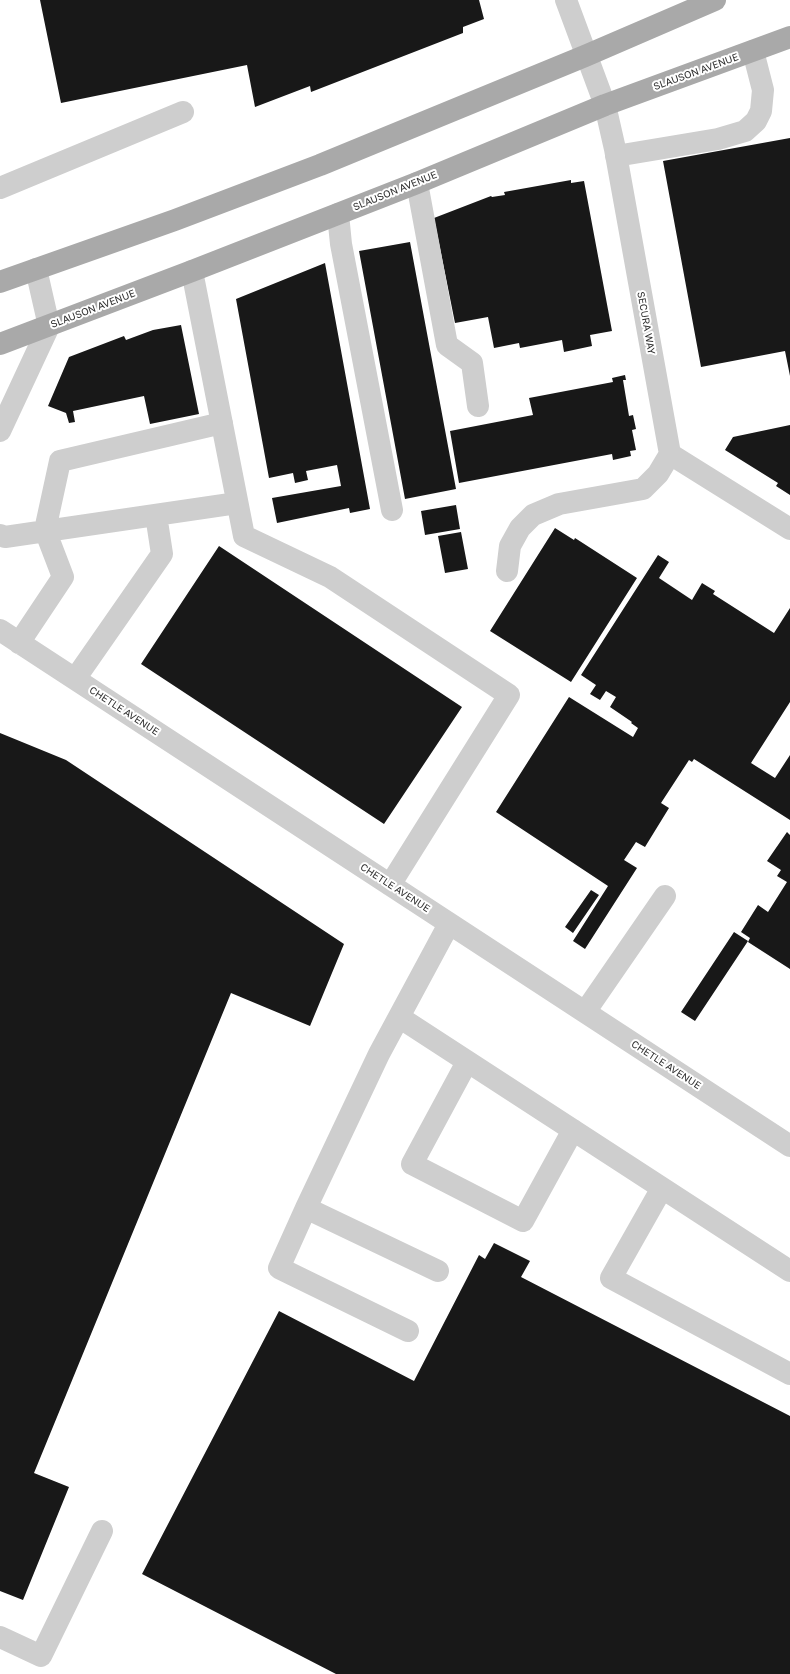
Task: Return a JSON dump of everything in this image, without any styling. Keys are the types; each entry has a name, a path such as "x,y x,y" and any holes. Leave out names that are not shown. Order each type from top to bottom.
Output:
{"main road":[{"path":"0,282 175,220 320,165 585,56 715,0"},
{"name":"SLAUSON AVENUE","path":"0,344 417,183 605,105 790,37"}],"street":[{"name":"SECURA WAY","path":"566,0 585,56 605,105 616,156 670,454"},
{"path":"616,156 718,139 745,130 756,121 761,111 763,90 753,51"},
{"path":"0,188 182,112"},
{"path":"417,183 447,345 472,363 478,406"},
{"path":"338,214 341,244 392,510"},
{"path":"0,431 49,326 36,269"},
{"path":"192,271 244,536 330,578 509,695 390,885"},
{"path":"5,635 62,577 45,530 60,461 222,424"},
{"path":"508,571 510,546 520,528 534,515 559,504 643,489 658,474 670,454 790,529"},
{"path":"0,535 5,537 237,503"},
{"path":"75,679 162,554 156,515"},
{"name":"CHETLE AVENUE","path":"5,635 75,679 790,1146"},
{"path":"585,1012 665,896"},
{"path":"408,1331 279,1268 351,1112 399,1017 449,924"},
{"path":"399,1017 790,1271"},
{"path":"467,1062 412,1164 523,1221 573,1130"},
{"path":"662,1188 611,1278 790,1374"},
{"path":"306,1208 438,1271"},
{"path":"0,1637 41,1656 102,1531"}],"building":[{"path":"40,0 479,0 484,19 463,27 463,33 311,92 310,86 255,107 247,65 61,103"},
{"path":"790,138 790,376 785,351 701,367 663,161"},
{"path":"571,180 571,183 584,181 612,331 590,335 592,346 564,352 562,340 520,348 519,343 494,348 488,317 455,323 434,218 491,196 505,195 504,192"},
{"path":"410,242 456,489 405,499 359,251"},
{"path":"325,263 370,509 350,513 349,508 277,523 272,498 341,486 337,465 306,471 308,480 295,483 293,473 269,478 236,299"},
{"path":"181,325 199,414 150,424 144,396 73,411 75,422 69,423 66,413 48,406 69,357 124,336 126,340 153,330"},
{"path":"625,375 626,380 623,380 629,416 633,415 636,429 632,430 636,450 630,451 631,456 613,460 612,454 459,483 450,431 533,415 529,398 613,382 612,378"},
{"path":"790,425 790,495 776,486 778,483 725,450 733,437"},
{"path":"456,505 460,529 425,535 421,511"},
{"path":"555,528 574,540 575,538 637,578 571,682 490,631"},
{"path":"461,532 468,569 445,573 438,536"},
{"path":"219,546 462,707 384,824 141,664"},
{"path":"658,555 669,562 659,578 692,600 702,583 715,591 713,594 774,633 790,608 790,702 751,763 775,778 790,755 790,820 694,759 692,762 689,760 661,803 669,808 645,847 636,842 624,860 637,868 585,949 573,941 608,886 496,812 569,697 633,737 638,728 610,707 616,697 606,691 600,700 590,694 596,685 581,675"},
{"path":"0,733 66,760 344,944 310,1026 231,993 34,1473 69,1487 23,1600 0,1591"},
{"path":"787,832 790,835 790,969 748,942 750,938 741,932 758,905 768,912 787,882 777,876 781,870 767,861"},
{"path":"591,890 599,895 573,933 565,927"},
{"path":"734,932 748,941 695,1021 681,1012"},
{"path":"494,1243 530,1261 521,1277 790,1416 790,1674 336,1674 142,1574 279,1311 414,1381 479,1255 485,1259"}]}
